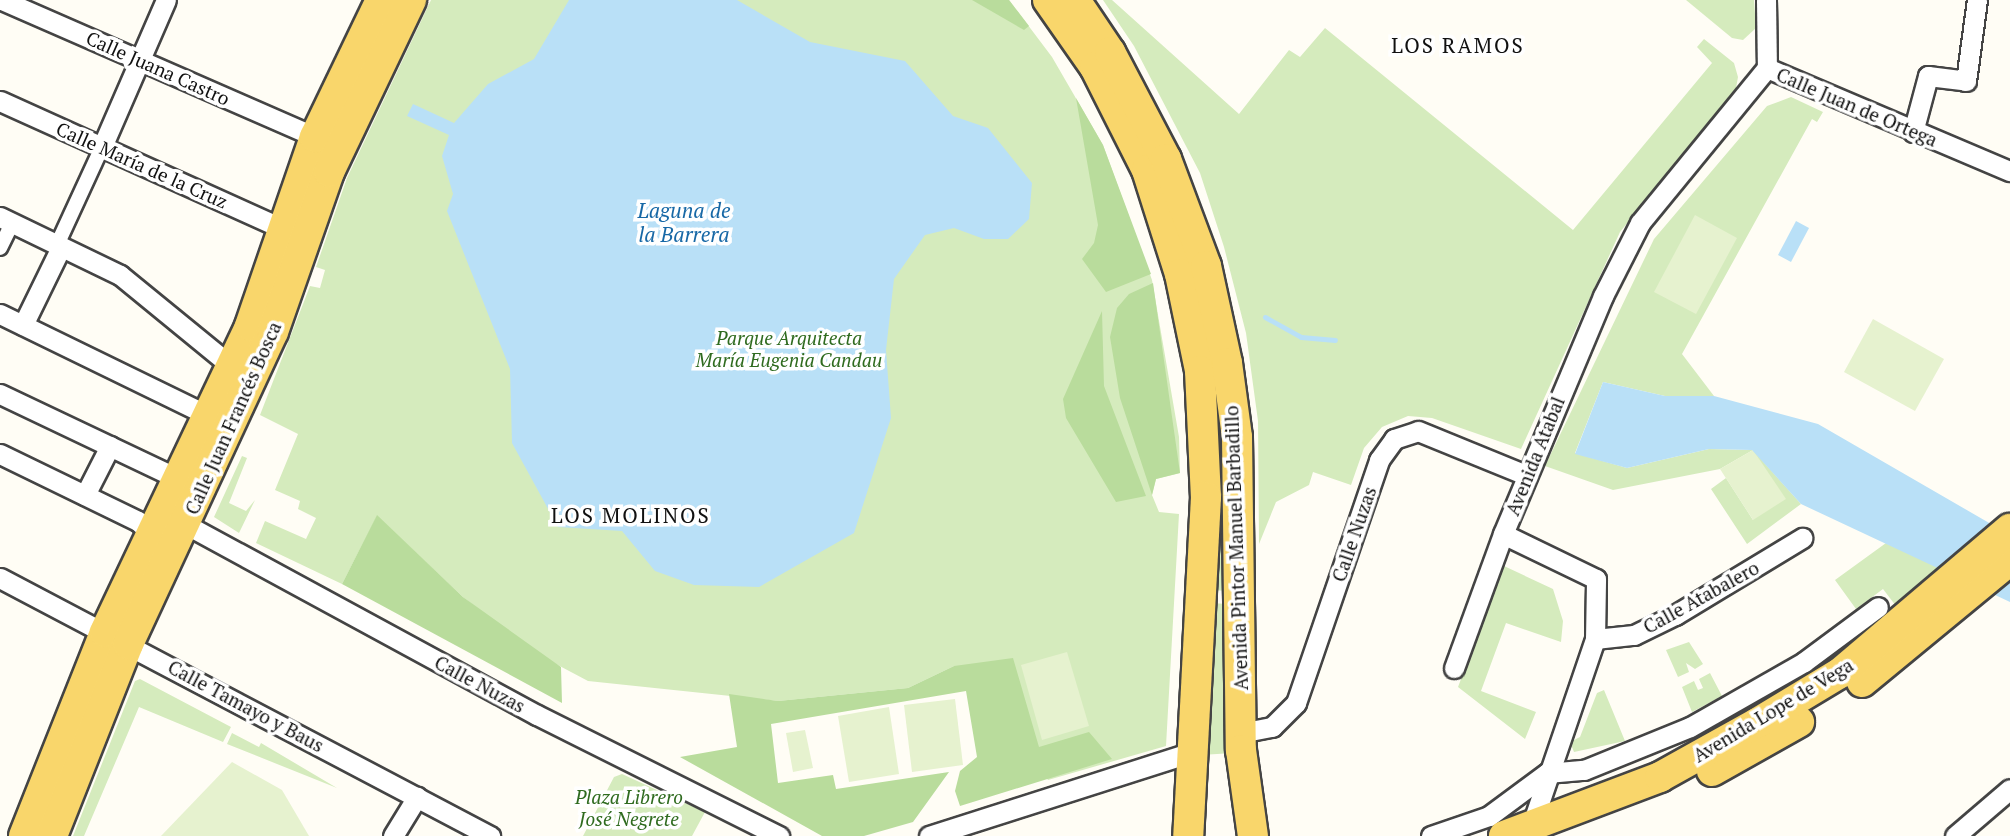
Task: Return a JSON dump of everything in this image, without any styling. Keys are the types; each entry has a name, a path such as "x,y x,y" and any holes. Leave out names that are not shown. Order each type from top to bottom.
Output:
{"main road":[{"name":"Calle Juan Francés Bosca","path":"51,836 151,533 231,366 284,229 315,136 381,0"},
{"name":"Calle Juan Francés Bosca","path":"24,836 117,638 185,524 274,332 329,172 411,0"},
{"name":"Avenida Pintor Manuel Barbadillo","path":"1048,0 1095,67 1147,170 1180,274 1200,371 1206,497 1188,836"},
{"name":"Avenida Pintor Manuel Barbadillo","path":"1075,0 1110,52 1166,159 1206,267 1237,437 1240,733 1253,836"},
{"name":"Avenida Lope de Vega","path":"1565,836 1668,794 1761,745 1851,690 1971,582 2009,541"},
{"name":"Avenida Lope de Vega","path":"1512,829 1660,777 1758,723 1840,673 1971,582"}],"street":[{"name":"Calle Juana Castro","path":"2,0 315,136"},
{"path":"23,325 166,0"},
{"name":"Calle Juan de Ortega","path":"1766,0 1767,68 2010,171"},
{"path":"1913,132 1928,76 1966,81 1977,0"},
{"name":"Avenida Atabal","path":"1512,829 1547,773 1595,639 1596,579 1503,534 1526,475 1640,223 1767,68"},
{"name":"Calle María de la Cruz","path":"0,101 284,229"},
{"path":"0,247 6,220 59,246 145,292 231,366"},
{"path":"0,314 207,415"},
{"path":"0,394 177,478"},
{"name":"Calle Nuzas","path":"1240,733 1272,727 1296,703 1379,460 1394,439 1418,431 1526,475"},
{"path":"85,495 110,446"},
{"path":"0,454 85,495 151,533"},
{"name":"Calle Nuzas","path":"185,524 537,715 779,836"},
{"path":"1454,668 1503,534"},
{"name":"Calle Atabalero","path":"1595,639 1634,635 1675,615 1802,538"},
{"name":"Calle Tamayo y Baus","path":"0,578 491,836"},
{"path":"1547,773 1584,770 1690,727 1804,662 1878,607"},
{"path":"929,836 1193,752"},
{"name":"Avenida Lope de Vega","path":"1431,836 1512,829 1547,773"},
{"path":"1955,836 2010,789"},
{"path":"393,836 417,797"}],"green space":[{"name":"Parque Arquitecta María Eugenia Candau","path":"431,0 1009,0 1052,57 1103,145 1152,280 1179,437 1180,473 1156,479 1152,495 1159,512 1179,514 1166,746 1048,780 954,666 908,688 778,701 588,681 537,654 463,597 377,516 342,584 256,543 265,521 306,539 316,518 298,509 300,501 275,490 298,434 260,415 310,286 320,288 325,270 316,267 347,178"},
{"path":"972,0 1009,0 1029,26 1024,30"},
{"path":"1103,0 1112,0 1239,114 1289,50 1300,57 1325,28 1573,230 1712,63 1697,47 1704,39 1734,63 1738,77 1736,88 1620,232 1521,449 1432,418 1408,416 1382,427 1364,448 1351,485 1313,472 1309,485 1276,502 1259,544 1258,421 1246,333 1224,247 1200,173 1134,46"},
{"path":"1686,0 1754,0 1756,28 1743,40 1732,38"},
{"path":"1791,97 1823,112 1817,122 1812,119 1682,354 1714,396 1665,396 1603,382 1575,453 1627,468 1709,449 1753,450 1720,469 1613,490 1545,466 1654,239 1767,106"},
{"path":"1076,98 1103,145 1151,274 1106,292 1082,259 1094,243 1098,225"},
{"path":"1695,215 1737,238 1696,314 1654,292"},
{"path":"1198,274 1227,442 1230,591 1209,590"},
{"path":"1153,283 1180,473 1156,479 1152,495 1120,398 1110,337 1117,308 1129,294"},
{"path":"1102,311 1104,386 1146,496 1116,502 1066,418 1063,399"},
{"path":"1873,319 1944,359 1915,411 1844,372"},
{"path":"1753,450 1801,504 1747,544 1711,489 1726,478 1753,520"},
{"path":"1753,450 1786,499 1753,520 1720,469"},
{"path":"242,456 247,458 229,503 246,511 255,500 239,533 214,517"},
{"path":"377,515 463,597 561,667 562,703 342,584"},
{"path":"1886,543 1941,567 1896,606 1883,589 1856,609 1835,580"},
{"path":"1504,566 1553,589 1563,621 1561,642 1506,623 1481,691 1536,712 1525,739 1458,687"},
{"path":"1208,603 1230,604 1233,753 1201,755"},
{"path":"1689,642 1703,664 1695,669 1686,663 1689,672 1678,677 1666,650"},
{"path":"1067,652 1089,726 1042,740 1021,665"},
{"path":"1013,658 1039,747 1089,732 1112,759 960,806 955,791 960,771 977,757 966,691 771,724 778,783 833,775 836,789 949,772 913,822 864,836 822,836 680,757 737,747 729,694 778,701 908,688 954,666"},
{"path":"1710,673 1722,696 1692,712 1682,687 1694,681 1698,690 1703,688 1699,679"},
{"path":"140,679 231,727 223,742 139,707 84,836 73,836 135,681"},
{"path":"1604,690 1625,741 1574,752 1570,742 1580,737 1597,693"},
{"path":"955,699 963,765 912,772 904,705"},
{"path":"889,707 899,774 849,782 838,716"},
{"path":"805,730 813,768 793,772 786,733"},
{"path":"232,733 259,747 261,743 337,788 227,744"},
{"path":"232,762 282,790 309,836 161,836"},
{"name":"Plaza Librero José Negrete","path":"622,774 705,812 692,836 583,836 614,777"}],"water":[{"name":"Laguna de la Barrera","path":"569,0 737,0 810,42 905,61 953,116 988,128 1032,183 1029,219 1008,239 984,239 954,228 925,235 894,279 886,350 891,418 854,533 759,587 694,585 655,571 622,531 558,527 512,443 510,369 447,211 453,194 442,156 449,135 407,116 413,104 454,123 488,84 534,59"},
{"path":"1796,221 1809,228 1791,262 1778,255"},
{"path":"1603,382 1665,396 1714,396 1818,424 2010,535 2010,602 1801,504 1752,450 1709,449 1627,468 1575,454"}],"waterway":[{"path":"1265,317 1301,337 1335,340"}],"district":[{"name":"LOS RAMOS","path":"1458,45"},
{"name":"LOS MOLINOS","path":"631,515"}]}
